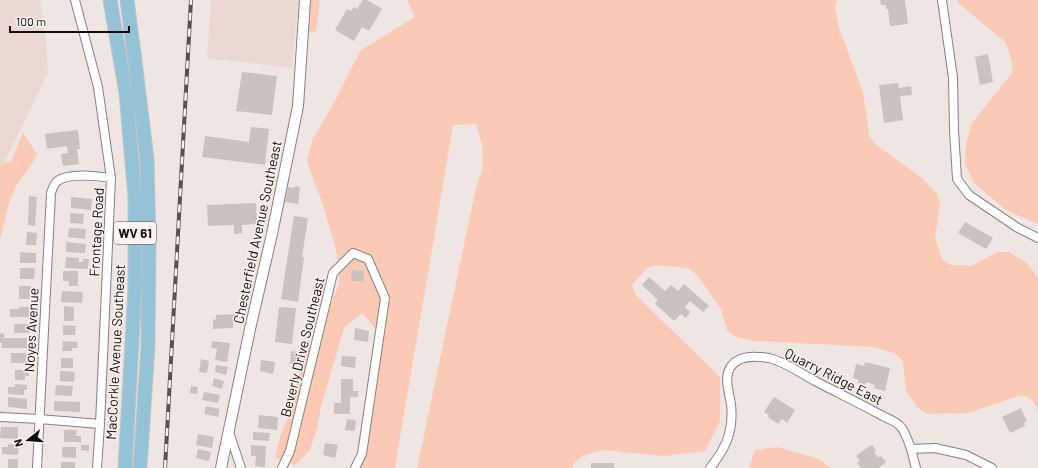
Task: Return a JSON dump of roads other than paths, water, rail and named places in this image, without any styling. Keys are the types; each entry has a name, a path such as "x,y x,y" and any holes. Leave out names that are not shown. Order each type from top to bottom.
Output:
{"main road":[{"name":"MacCorkle Avenue Southeast","path":"110,0 126,93 135,197 135,289 125,468"},
{"name":"MacCorkle Avenue Southeast","path":"127,0 147,159 149,240 148,345 140,468"}],"street":[{"name":"Frontage Road","path":"75,0 98,87 111,178 97,468"},
{"name":"Chesterfield Avenue Southeast","path":"221,468 298,106 305,0"},
{"path":"942,0 953,78 957,179 969,196 1018,228 1038,238"},
{"name":"Noyes Avenue","path":"37,468 51,194 56,183 65,177 95,176 111,178"},
{"name":"Beverly Drive Southeast","path":"282,468 290,451 333,272 353,253 368,259 384,298 362,454 355,468"},
{"name":"Quarry Ridge East","path":"710,468 727,444 730,433 732,417 727,374 734,362 741,358 757,356 785,363 815,381 856,401 900,426 911,449 916,468"},
{"path":"0,417 100,424"},
{"path":"229,432 241,468"},
{"path":"911,449 935,448 966,454 992,468"}],"railway":[{"path":"165,468 191,0"}]}
